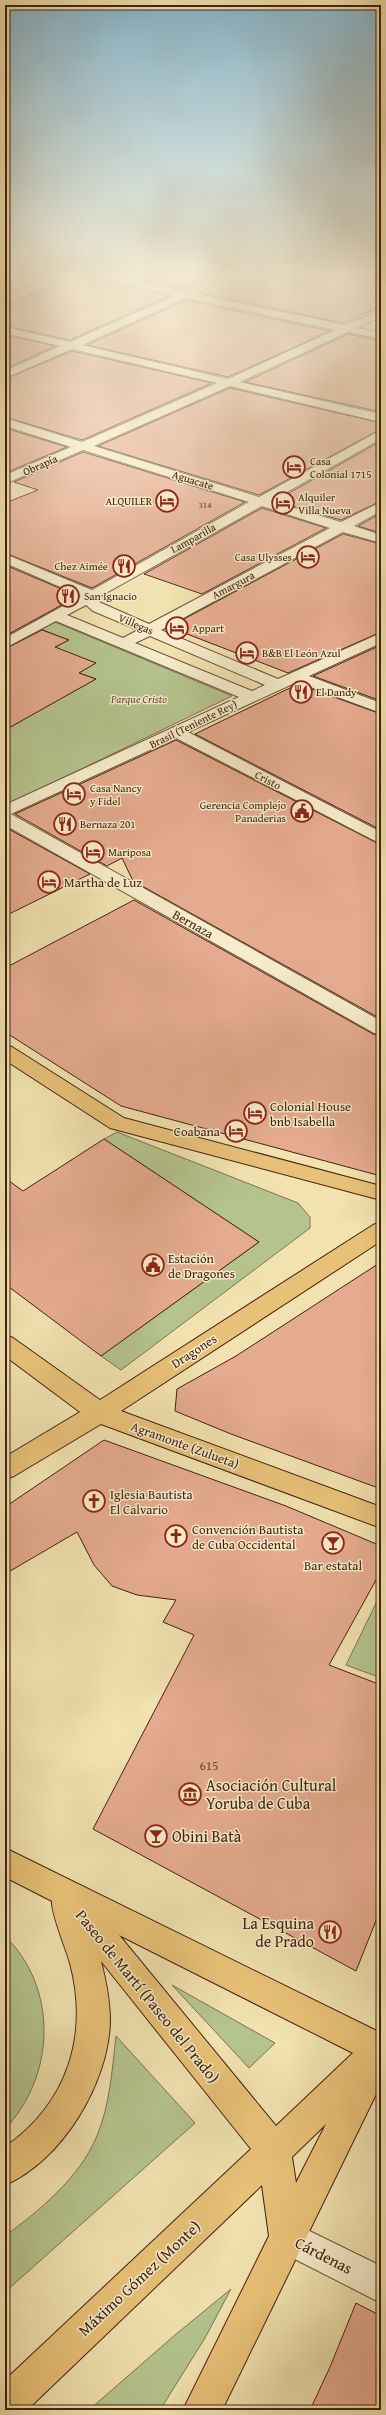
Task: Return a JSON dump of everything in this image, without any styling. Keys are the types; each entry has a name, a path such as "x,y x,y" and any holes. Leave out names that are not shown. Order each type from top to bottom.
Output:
{"main road":[{"path":"5,1050 117,1123 381,1193"},
{"name":"Dragones","path":"5,1469 99,1413 381,1230"},
{"name":"Agramonte (Zulueta)","path":"5,1344 99,1413 381,1518"},
{"name":"Paseo de Martí (Paseo del Prado)","path":"5,1862 64,1892 274,2150"},
{"path":"64,1892 380,2049 202,2410"},
{"path":"5,2168 18,2160 52,2126 81,2079 93,2035 93,1998 85,1963 64,1892"},
{"name":"Máximo Gómez (Monte)","path":"5,2405 380,2049"},
{"path":"274,2150 287,2237"}],"street":[{"name":"Obrapía","path":"5,480 217,388"},
{"path":"254,388 381,418"},
{"name":"Aguacate","path":"5,422 381,539"},
{"name":"Lamparilla","path":"5,644 381,434"},
{"name":"Amargura","path":"123,644 381,506"},
{"path":"5,558 92,595"},
{"name":"Villegas","path":"92,595 92,603 98,608 276,684"},
{"name":"Villegas","path":"52,618 123,644 250,696"},
{"name":"Brasil (Teniente Rey)","path":"5,811 250,696 381,637"},
{"path":"295,676 381,708"},
{"name":"Cristo","path":"176,732 381,839"},
{"name":"Bernaza","path":"5,818 381,1029"},
{"name":"Cárdenas","path":"287,2237 381,2285"}],"green space":[{"name":"Parque Cristo","path":"55,622 232,696 5,806 5,730 96,679 79,673 95,663 55,648 68,640 41,629"},
{"path":"117,1132 298,1203 310,1217 310,1228 121,1370 101,1356 259,1242 104,1139"},
{"path":"381,1593 381,1678 346,1665"},
{"path":"5,1936 22,1957 35,1980 42,2006 44,2032 41,2058 34,2083 22,2107 5,2129"},
{"path":"172,1985 275,2043 249,2068"},
{"path":"116,2036 195,2123 5,2292 5,2236 57,2193 69,2180 89,2153 101,2126 110,2088"},
{"path":"231,2289 205,2338 160,2410 89,2410 175,2335"}],"building":[{"path":"5,388 201,388 82,440 5,417"},
{"path":"230,388 381,423 381,429 259,495 98,446"},
{"path":"271,388 381,388 381,412"},
{"path":"5,428 67,447 5,473"},
{"path":"381,441 381,501 341,520 275,501"},
{"path":"83,452 245,502 92,588 5,553 5,503 38,490 14,482"},
{"path":"262,508 326,528 202,594 144,574"},
{"path":"381,513 381,533 358,526"},
{"path":"343,534 381,544 381,632 288,673 169,627"},
{"path":"5,565 78,596 5,636"},
{"path":"42,630 69,640 55,647 96,663 79,673 96,679 5,730 5,649"},
{"path":"381,645 381,701 313,676"},
{"path":"298,684 381,714 381,830 195,734"},
{"path":"176,740 381,845 381,1019 133,881 122,858 107,866 15,814"},
{"path":"5,827 90,874 5,916"},
{"path":"134,900 373,1034 381,1036 381,1176 121,1106 5,1032 5,968"},
{"path":"104,1139 259,1242 101,1356 5,1284 5,1178 23,1191"},
{"path":"381,1262 381,1489 231,1434 175,1411 177,1389 236,1356"},
{"path":"104,1440 286,1506 381,1546 381,1571 329,1665 381,1685 381,1908 356,1971 93,1829 194,1635 163,1622 176,1600 137,1595 112,1586 94,1565 77,1532 5,1574 5,1507"},
{"path":"356,2303 381,2316 381,2410 310,2410 330,2367"}],"place":[{"name":"Casa Colonial 1715","path":"294,467"},
{"name":"ALQUILER","path":"167,501"},
{"name":"Alquiler Villa Nueva","path":"283,503"},
{"name":"Casa Ulysses","path":"308,557"},
{"name":"Chez Aimée","path":"124,566"},
{"name":"San Ignacio","path":"68,596"},
{"name":"Appart","path":"177,628"},
{"name":"B&B El León Azul","path":"247,653"},
{"name":"El Dandy","path":"301,692"},
{"name":"Casa Nancy y Fidel","path":"74,794"},
{"name":"Gerencia Complejo Panaderias","path":"302,811"},
{"name":"Bernaza 201","path":"65,824"},
{"name":"Mariposa","path":"93,852"},
{"name":"Martha de Luz","path":"49,882"},
{"name":"Colonial House bnb Isabella","path":"255,1113"},
{"name":"Coabana","path":"236,1131"},
{"name":"Estación de Dragones","path":"153,1265"},
{"name":"Iglesia Bautista El Calvario","path":"94,1501"},
{"name":"Convención Bautista de Cuba Occidental","path":"176,1536"},
{"name":"Bar estatal","path":"333,1543"},
{"name":"Asociación Cultural Yoruba de Cuba","path":"190,1794"},
{"name":"Obini Batà","path":"156,1836"},
{"name":"La Esquina de Prado","path":"330,1932"}]}
